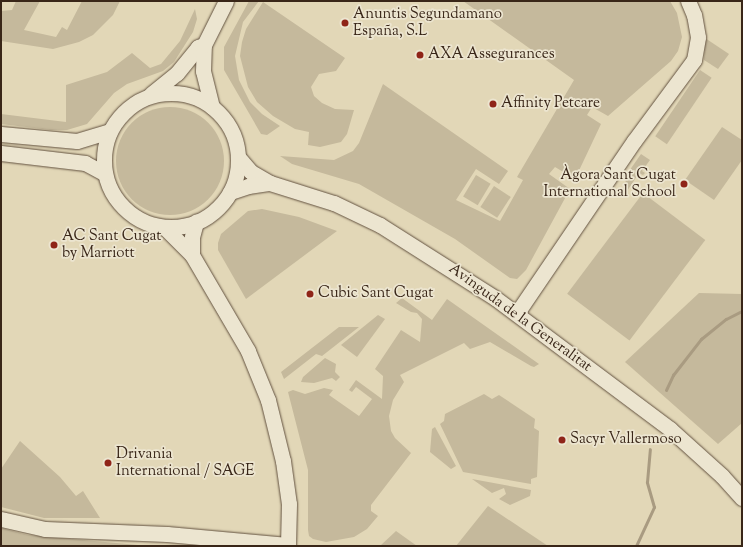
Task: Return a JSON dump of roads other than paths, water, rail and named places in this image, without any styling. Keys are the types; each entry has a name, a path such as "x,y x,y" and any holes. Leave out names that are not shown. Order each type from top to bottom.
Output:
{"street":[{"path":"212,107 202,71 204,45 226,1"},
{"path":"517,313 627,152 694,60 698,37 694,15 688,1"},
{"path":"150,95 172,92 186,94 212,107 229,126 238,157 237,172 230,192 215,210 196,222 177,227 164,227 144,221 126,210 112,194 104,173 104,151 110,131 125,109 150,95 177,73 198,47 204,45"},
{"path":"1,134 77,140 110,131"},
{"path":"3,157 85,163 104,173"},
{"name":"Avinguda de la Generalitat","path":"238,157 251,172 270,184 334,204 380,225 517,313 670,429 722,476 742,498"},
{"name":"Avinguda de la Generalitat","path":"230,192 248,186 270,184"},
{"path":"192,255 196,222"},
{"path":"1,519 45,529 167,534 288,545 289,504 283,461 268,400 248,351 192,255 164,227"}],"waterway":[{"path":"666,390 673,375 701,339 726,319 742,311"},
{"path":"636,546 654,507 647,482 650,449"}],"place":[{"name":"Anuntis Segundamano España, S.L","path":"345,23"},
{"name":"AXA Assegurances","path":"420,55"},
{"name":"Affinity Petcare","path":"493,104"},
{"name":"Àgora Sant Cugat International School","path":"684,184"},
{"name":"AC Sant Cugat by Marriott","path":"54,245"},
{"name":"Cubic Sant Cugat","path":"310,294"},
{"name":"Sacyr Vallermoso","path":"562,440"},
{"name":"Drivania International / SAGE","path":"108,463"}]}
